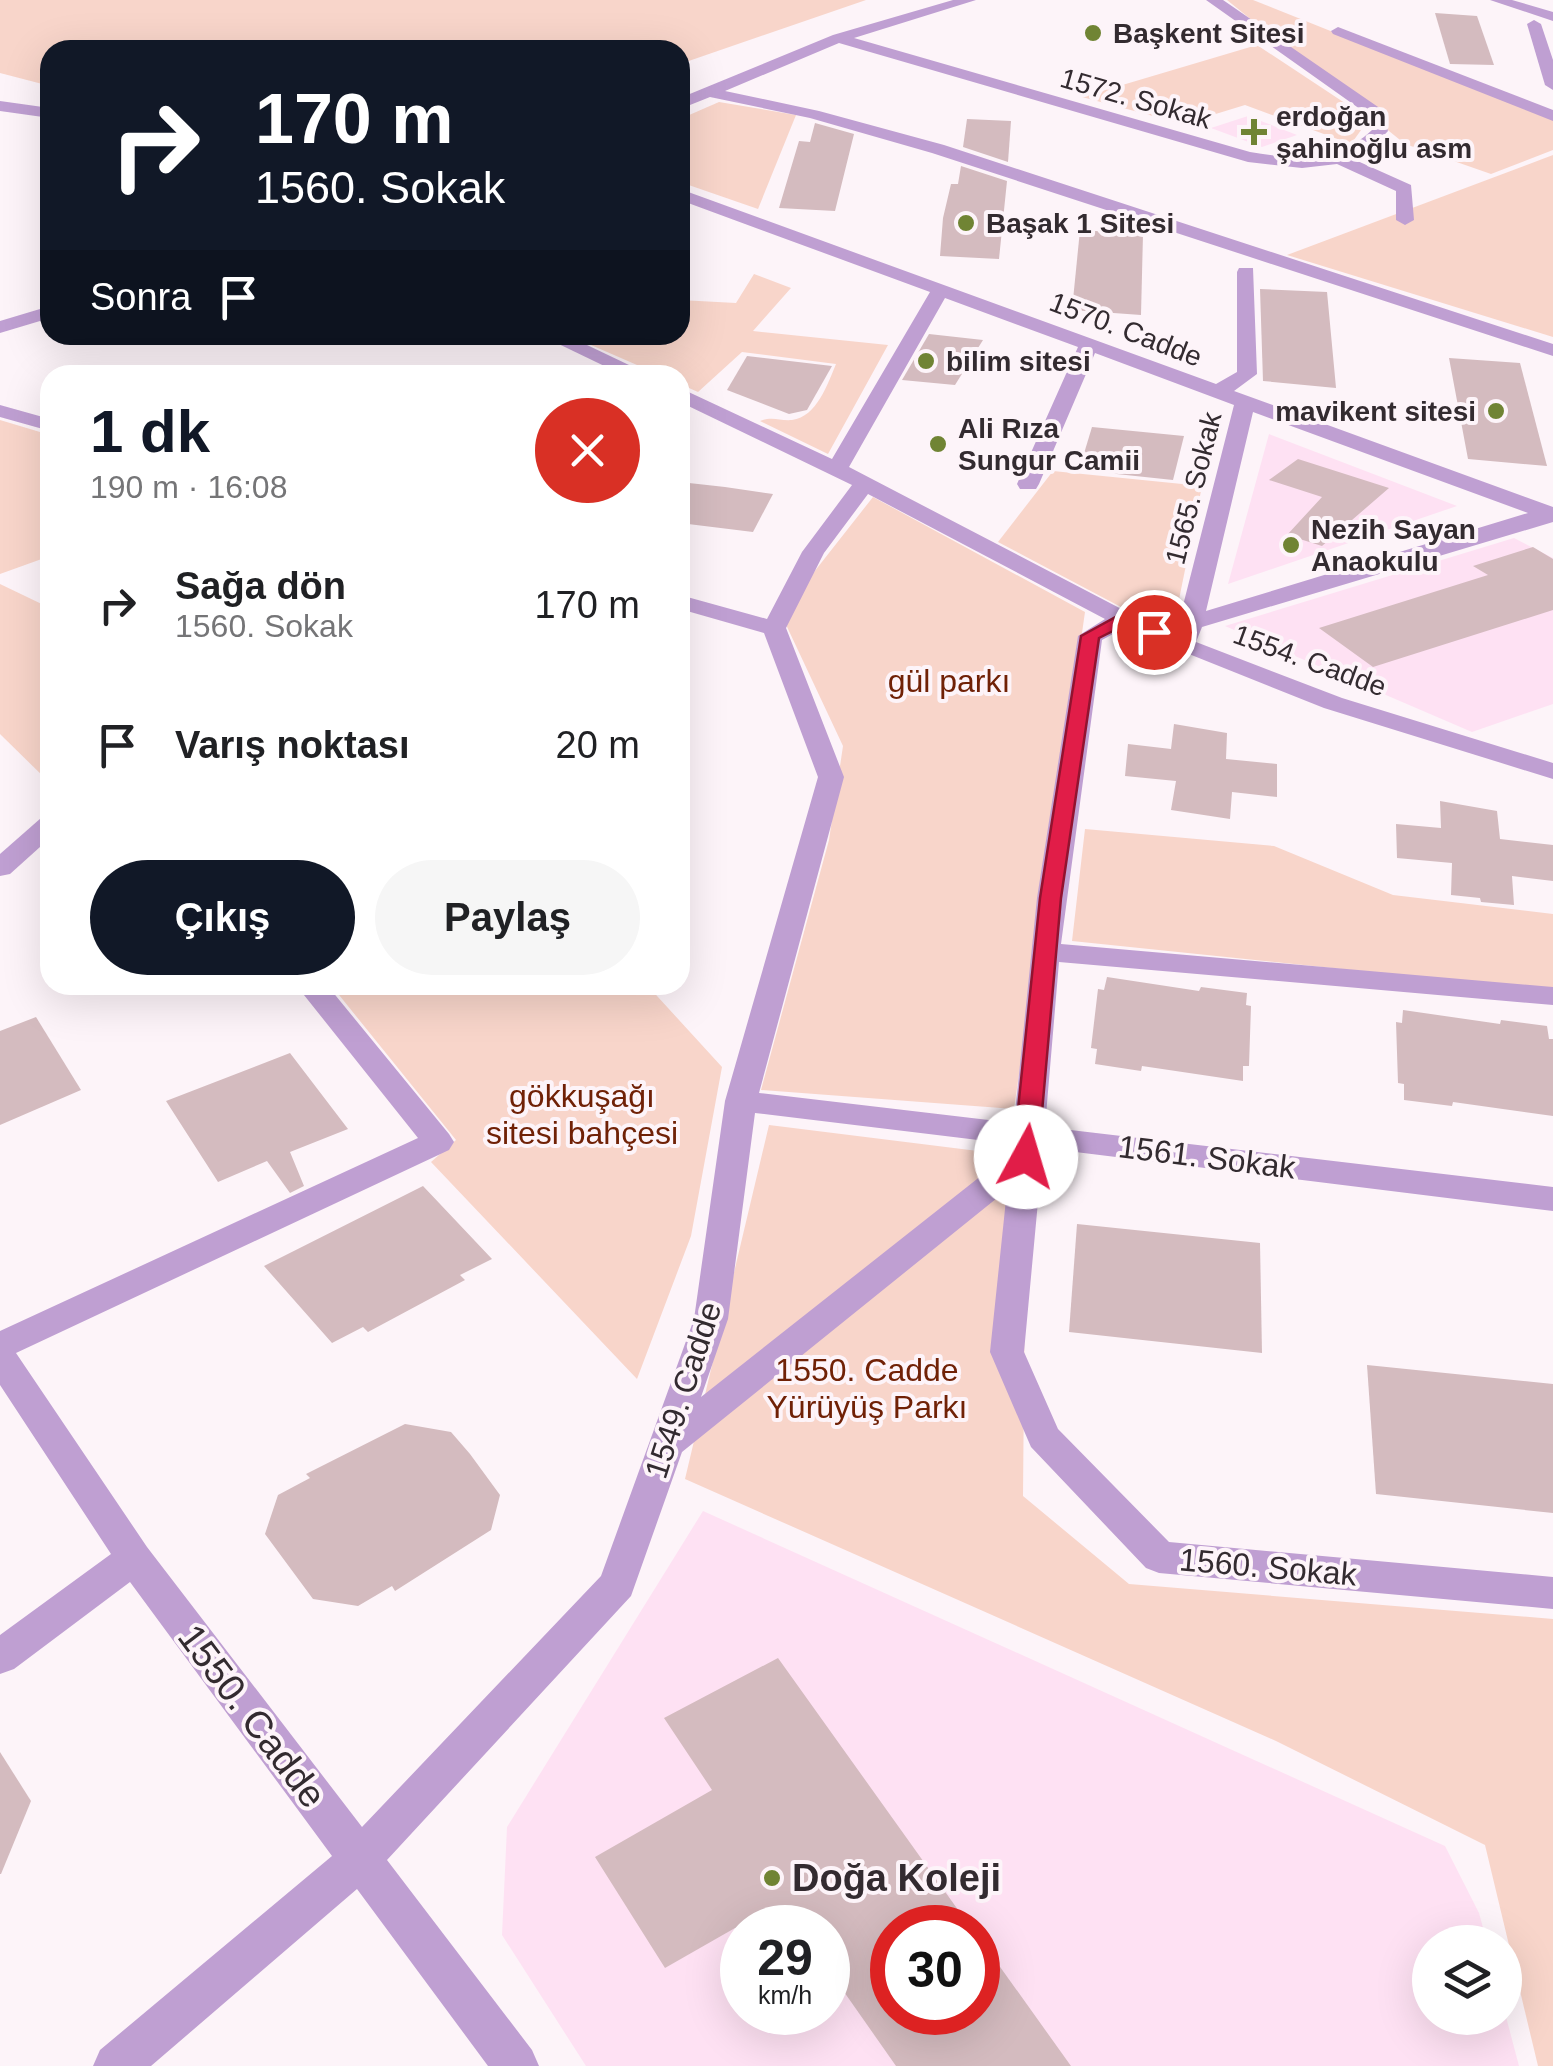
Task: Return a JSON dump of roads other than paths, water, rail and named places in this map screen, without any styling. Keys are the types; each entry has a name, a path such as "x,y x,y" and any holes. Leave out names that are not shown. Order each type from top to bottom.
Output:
{"street":[{"path":"690,100 838,38 969,0"},
{"name":"1572. Sokak","path":"838,38 1248,157 1302,166 1340,159 1367,146 1380,131 1375,112 1214,0"},
{"path":"1497,0 1553,17"},
{"path":"1338,31 1549,114 1553,86 1534,24"},
{"path":"707,92 814,114 938,149 1553,350"},
{"path":"0,106 40,112"},
{"path":"1340,159 1404,189 1405,220"},
{"name":"1570. Cadde","path":"690,200 1552,515"},
{"path":"1216,393 1247,374 1246,272"},
{"path":"690,605 774,628 941,290"},
{"path":"0,326 40,315"},
{"path":"572,345 618,365"},
{"path":"1028,484 1089,345"},
{"name":"1554. Cadde","path":"690,399 851,476 1123,619 1188,634 1333,703 1553,770"},
{"name":"1565. Sokak","path":"1188,634 1245,404"},
{"path":"0,410 40,422"},
{"path":"1188,634 1552,515"},
{"name":"1560. Sokak","path":"1123,619 1090,636 1045,952 1007,1352 1044,1438 1159,1557 1553,1593"},
{"name":"1549. Cadde","path":"116,2066 360,1859 617,1585 711,1319 741,1100 831,778 774,628"},
{"path":"0,868 40,833"},
{"path":"1045,952 1553,996"},
{"path":"0,1346 438,1142 318,995"},
{"name":"1561. Sokak","path":"741,1100 1027,1146 1553,1200"},
{"path":"667,1444 1027,1146"},
{"name":"1550. Cadde","path":"0,1357 134,1558 516,2066"},
{"path":"0,1656 134,1558"}],"place":[{"name":"Başkent Sitesi","path":"1093,33"},
{"name":"erdoğan şahinoğlu asm","path":"1254,132"},
{"name":"Başak 1 Sitesi","path":"966,223"},
{"name":"bilim sitesi","path":"926,361"},
{"name":"mavikent sitesi","path":"1496,411"},
{"name":"Ali Rıza Sungur Camii","path":"938,444"},
{"name":"Nezih Sayan Anaokulu","path":"1291,545"},
{"name":"Doğa Koleji","path":"772,1878"}],"park label":[{"name":"gül parkı","path":"949,681"},
{"name":"gökkuşağı sitesi bahçesi","path":"582,1114"},
{"name":"1550. Cadde Yürüyüş Parkı","path":"867,1388"}]}
